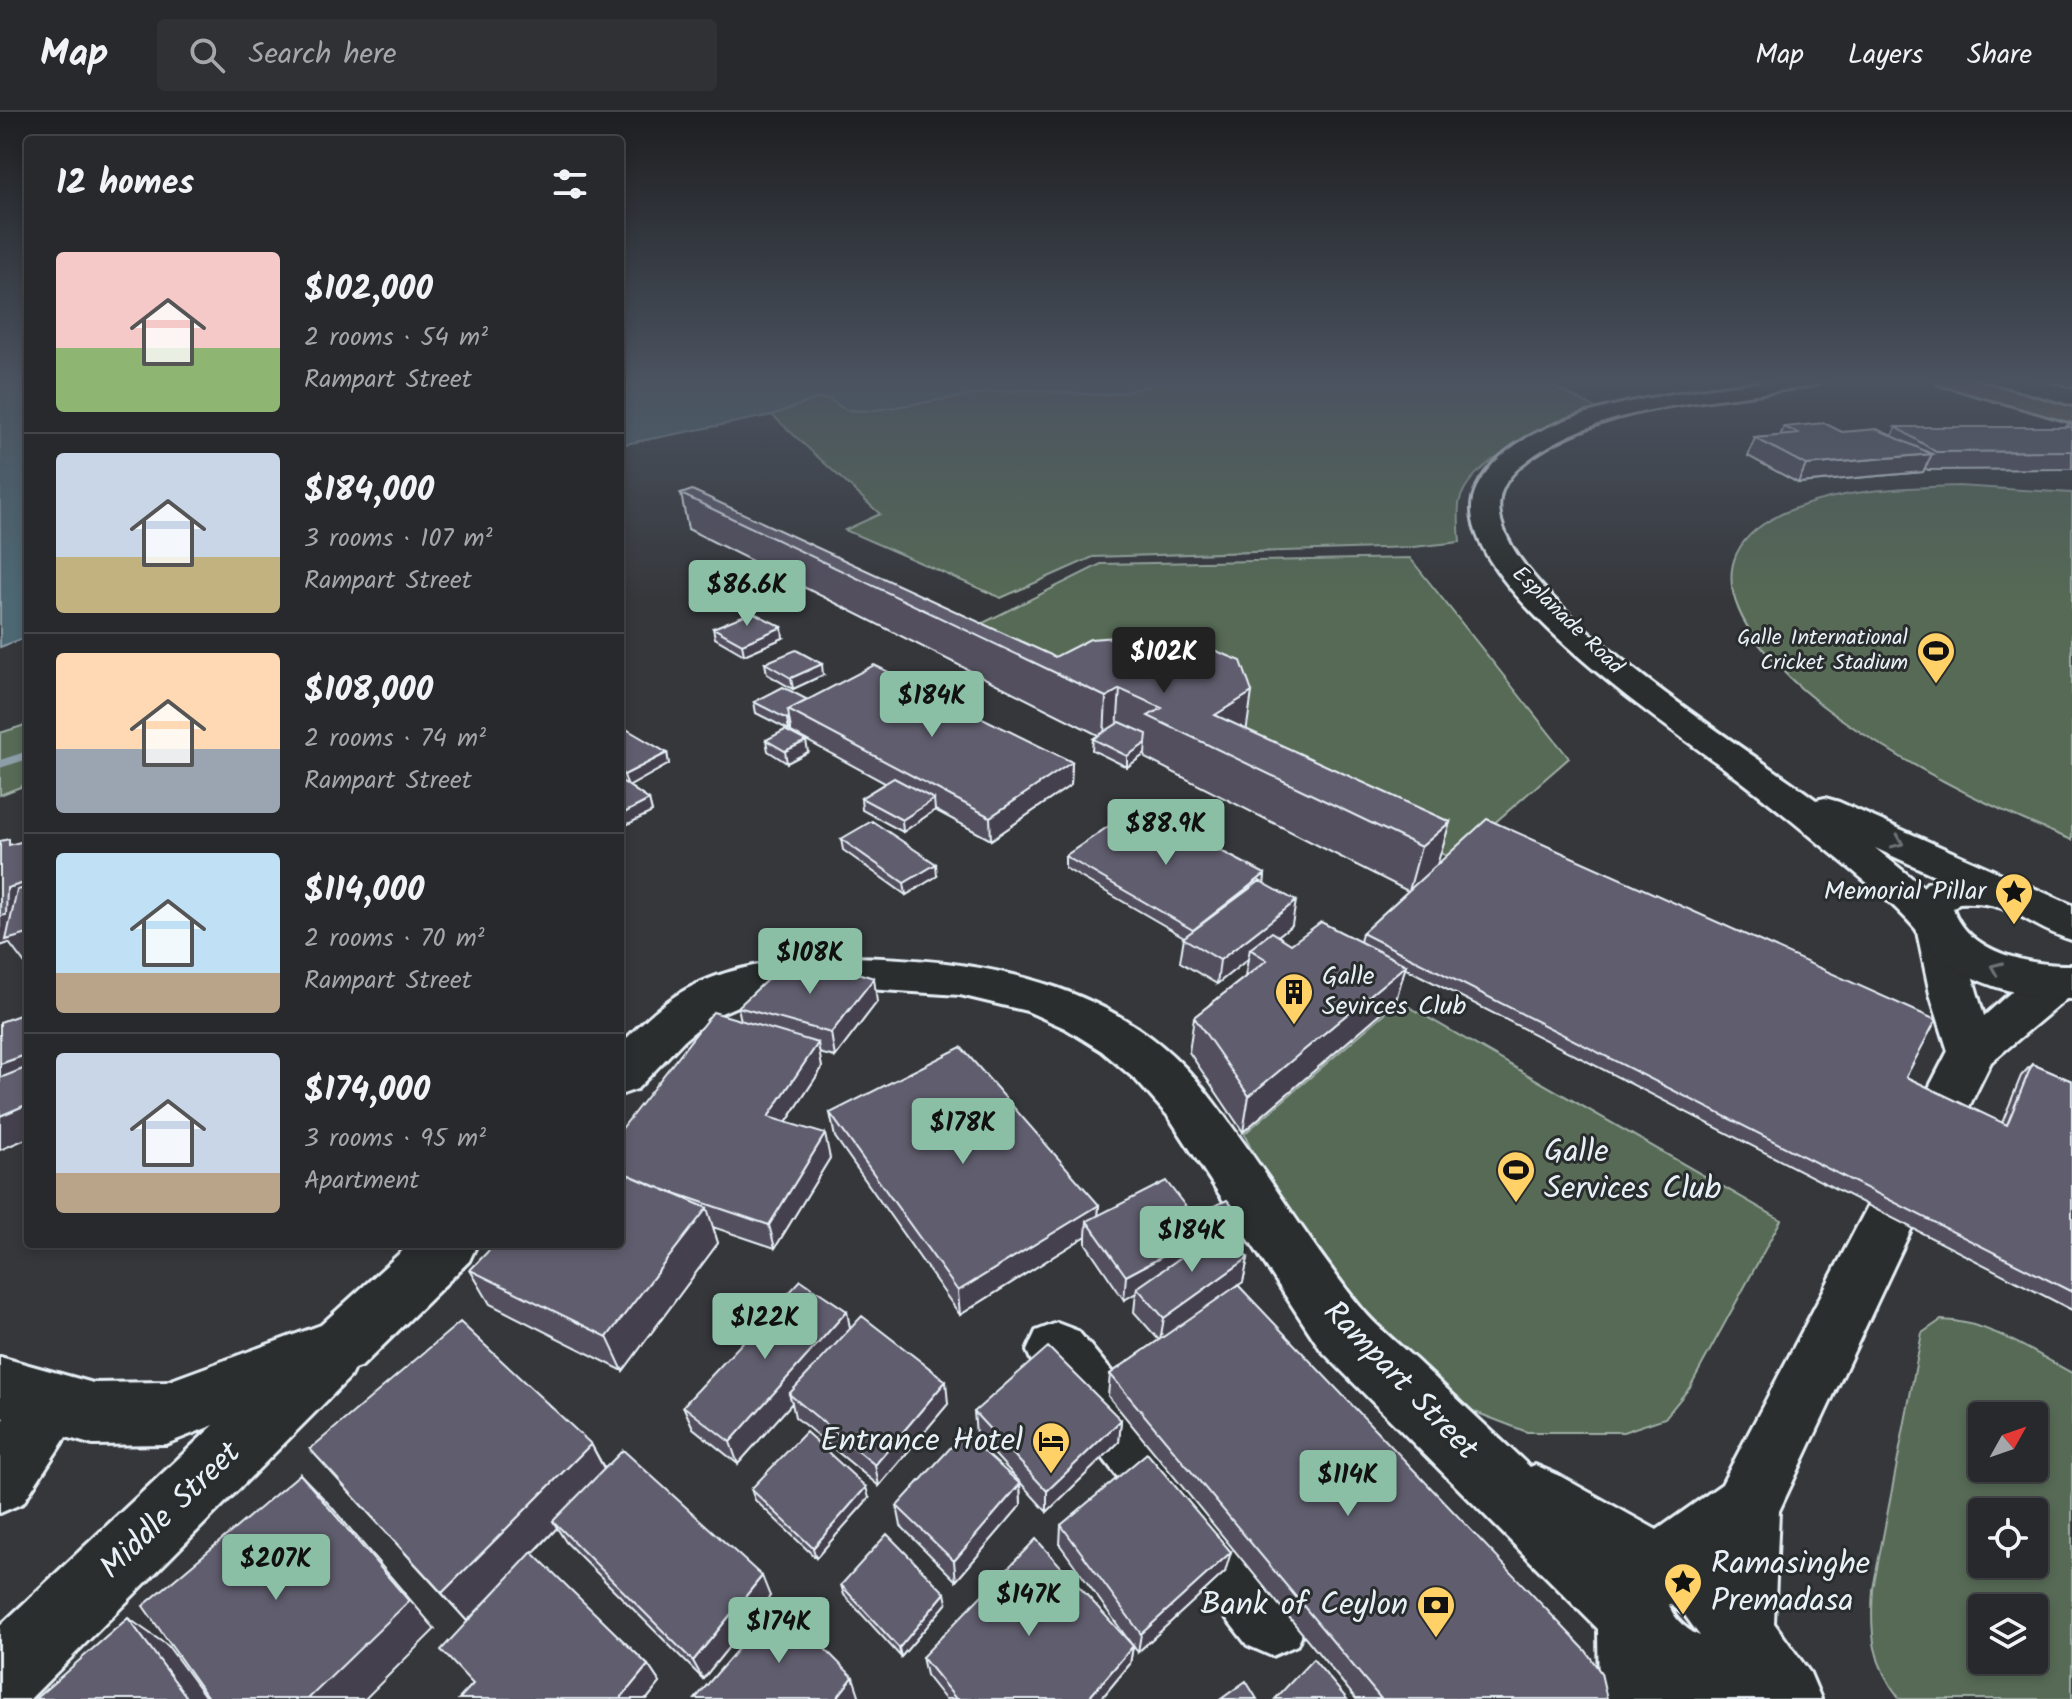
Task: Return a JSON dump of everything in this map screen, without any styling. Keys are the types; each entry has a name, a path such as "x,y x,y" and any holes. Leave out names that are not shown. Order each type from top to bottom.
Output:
{"street":[{"name":"Esplanade Road","path":"1522,453 1494,479 1485,506 1489,537 1514,575 1615,669 1775,788 1934,922 1965,953 2008,974 2064,983"},
{"name":"Esplanade Road","path":"1775,788 2072,917"},
{"path":"1972,1051 1934,922 1935,899 1954,889 1986,889 2025,898 2072,925"},
{"name":"Rampart Street","path":"624,1072 692,1006 750,981 815,972 925,973 1004,985 1042,996 1120,1037 1158,1068 1187,1103 1342,1330 1489,1473 1648,1591 1643,1633 1668,1660 1686,1670 1716,1676"},
{"path":"1942,1111 1972,1051 2064,983"},
{"path":"1784,1699 1716,1676 1746,1508 1889,1219"},
{"path":"0,1480 26,1394 93,1414 166,1413 341,1346 445,1248"},
{"name":"Middle Street","path":"0,1677 341,1346"},
{"path":"1057,1351 1272,1620"},
{"path":"1636,1699 1648,1591 1746,1508"}],"green space":[{"path":"814,453 1502,453 1466,487 1459,504 1460,542 1413,547 1093,557 1001,598 845,530 880,514"},
{"name":"Galle International Cricket Stadium","path":"1958,486 2072,493 2072,840 1947,783 1831,712 1778,666 1755,638 1738,609 1731,580 1737,553 1757,528 1796,508 1835,497"},
{"path":"1410,558 1569,758 1453,859 967,631 1101,564"},
{"path":"24,725 24,786 0,795 0,733"},
{"name":"Galle Services Club","path":"1399,1001 1781,1220 1690,1387 1665,1418 1623,1432 1527,1432 1470,1410 1436,1387 1326,1273 1269,1187 1244,1134"},
{"path":"1941,1320 1976,1326 2009,1339 2072,1373 2072,1699 1900,1699 1878,1660 1872,1620 1873,1589 1922,1333"}],"water":[{"path":"0,453 24,453 24,638 0,647"}],"building":[{"path":"1783,453 1932,454 1806,465"},
{"path":"692,490 1055,657 1090,639 1172,633 1241,661 1252,692 1215,715 1450,822 1421,847 1148,716 1162,708 1120,689 1106,697 681,494"},
{"path":"752,612 782,627 742,644 713,628"},
{"path":"796,650 822,664 791,678 765,663"},
{"path":"874,665 1072,762 990,817 788,710"},
{"path":"783,687 808,700 788,710 789,718 754,702"},
{"path":"1120,722 1147,734 1146,743 1127,756 1093,739"},
{"path":"628,730 667,753 624,775 624,732"},
{"path":"785,730 806,741 785,751 766,740"},
{"path":"894,778 934,799 902,820 861,798"},
{"path":"624,783 649,800 624,813"},
{"path":"1137,807 1265,874 1193,930 1065,856"},
{"path":"1487,819 1936,1020 1906,1077 2007,1125 2032,1064 2072,1081 2072,1292 1362,933"},
{"path":"872,821 936,864 904,883 841,839"},
{"path":"9,839 9,845 24,841 24,883 7,888 6,915 0,916 0,841"},
{"path":"1260,881 1296,901 1220,960 1183,938"},
{"path":"24,888 24,935 6,940 17,890"},
{"name":"Galle Sevirces Club","path":"1321,922 1406,965 1249,1096 1194,1017 1267,960 1250,949 1272,932 1291,944"},
{"path":"818,961 874,978 831,1033 738,1007 769,978"},
{"path":"713,1012 818,1043 768,1117 825,1134 769,1225 624,1173 624,1126"},
{"path":"24,1013 24,1055 0,1064 0,1022"},
{"path":"961,1047 1099,1205 958,1291 830,1113"},
{"path":"24,1069 24,1106 0,1116 0,1078"},
{"path":"624,1173 707,1208 607,1337 470,1270 491,1248 624,1248"},
{"path":"1166,1181 1193,1216 1227,1200 1240,1215 1126,1276 1087,1221"},
{"path":"1220,1230 1248,1258 1164,1318 1137,1288"},
{"path":"801,1280 847,1311 730,1442 683,1406"},
{"path":"1238,1285 1586,1651 1601,1673 1607,1699 1381,1699 1110,1374"},
{"path":"862,1316 946,1381 875,1465 789,1394"},
{"path":"460,1322 591,1444 442,1593 310,1449"},
{"path":"1048,1347 1121,1420 1047,1491 974,1412"},
{"path":"806,1432 866,1487 813,1548 751,1489"},
{"path":"964,1433 1020,1484 954,1561 897,1506"},
{"path":"623,1450 762,1576 693,1661 553,1521"},
{"path":"1147,1453 1231,1552 1141,1634 1061,1525"},
{"path":"300,1474 409,1601 308,1699 209,1699 143,1606"},
{"path":"887,1534 945,1593 899,1648 841,1585"},
{"path":"1036,1539 1133,1646 1088,1699 956,1699 922,1657"},
{"path":"532,1552 648,1665 620,1699 459,1699 473,1684 441,1650"},
{"path":"778,1602 853,1677 836,1699 695,1699"},
{"path":"128,1618 188,1699 35,1699"},
{"path":"1313,1659 1347,1699 1275,1699"},
{"path":"1246,1681 1257,1699 1221,1699"}],"waterway":[{"path":"0,764 24,756"}],"place":[{"name":"Galle International Cricket Stadium","path":"1936,685"},
{"name":"Memorial Pillar","path":"2014,926"},
{"name":"Galle Sevirces Club","path":"1294,1026"},
{"name":"Galle Services Club","path":"1516,1204"},
{"name":"Entrance Hotel","path":"1051,1475"},
{"name":"Ramasinghe Premadasa","path":"1683,1616"},
{"name":"Bank of Ceylon","path":"1436,1639"}]}
